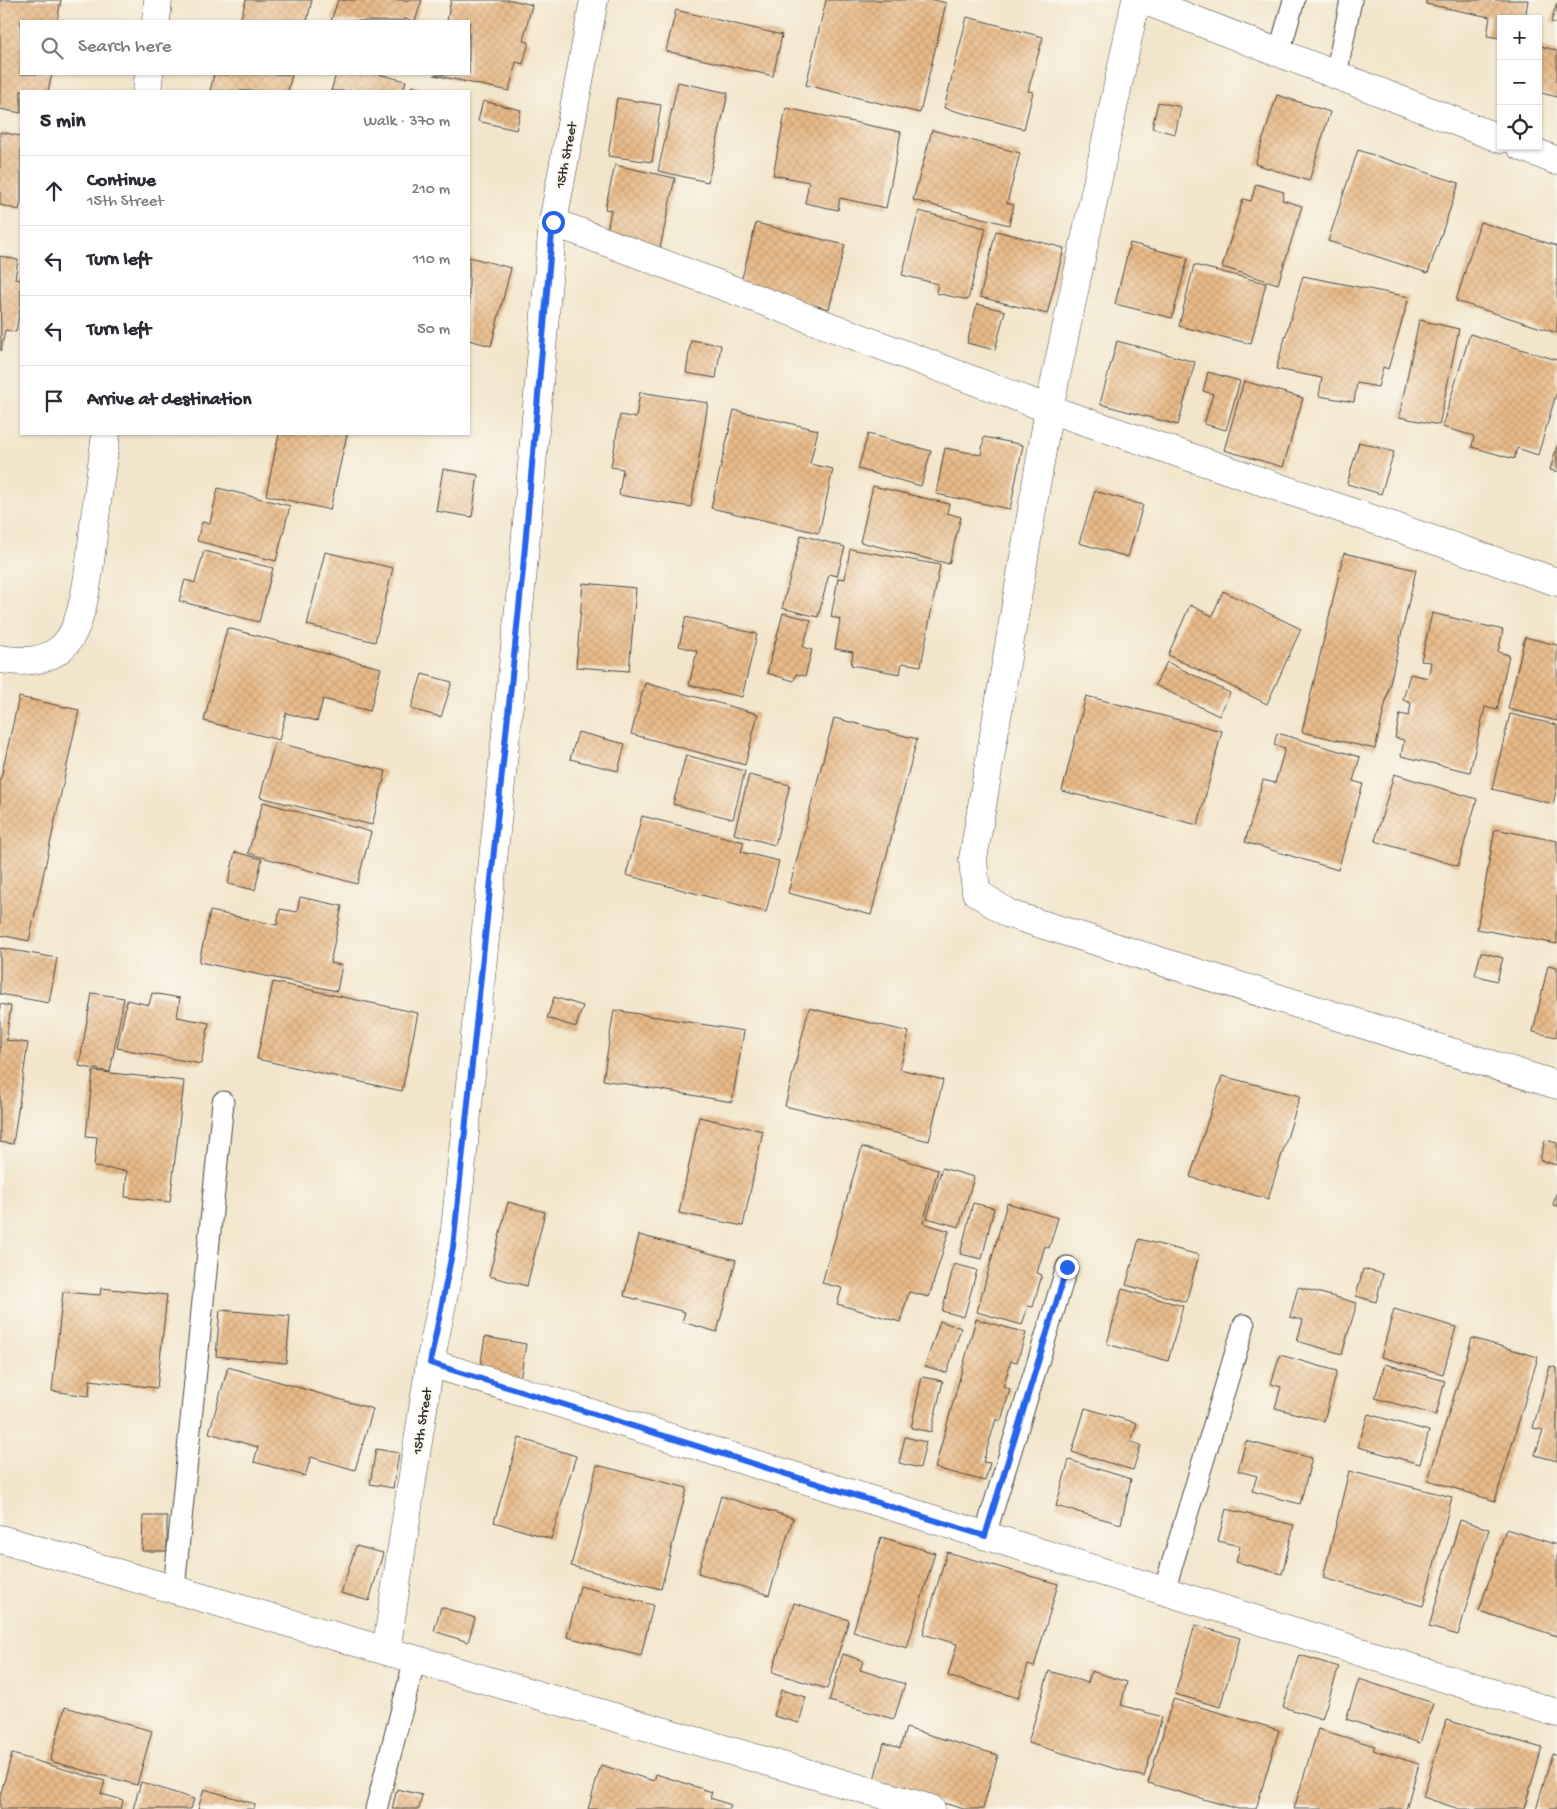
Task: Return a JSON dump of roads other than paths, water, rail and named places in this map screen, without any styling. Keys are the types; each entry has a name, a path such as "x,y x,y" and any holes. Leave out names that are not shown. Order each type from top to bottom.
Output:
{"street":[{"path":"156,20 158,0"},
{"name":"15th Street","path":"386,1651 430,1363 453,1248 523,569 553,222 594,0"},
{"path":"1136,0 1049,409 973,859 976,892 1009,914 1557,1085"},
{"path":"1143,0 1497,137"},
{"path":"147,90 150,75"},
{"path":"1530,150 1557,161"},
{"path":"553,222 1049,409 1557,582"},
{"path":"0,659 12,661 35,660 52,655 67,642 77,622 88,581 106,435"},
{"path":"430,1363 1557,1713"},
{"path":"0,1539 931,1809"}],"lane":[{"path":"1279,53 1294,0"},
{"path":"1336,75 1351,0"},
{"path":"174,1589 223,1102"},
{"path":"985,1536 1067,1267"},
{"path":"1164,1591 1244,1325"},
{"path":"376,1809 415,1659"}]}
